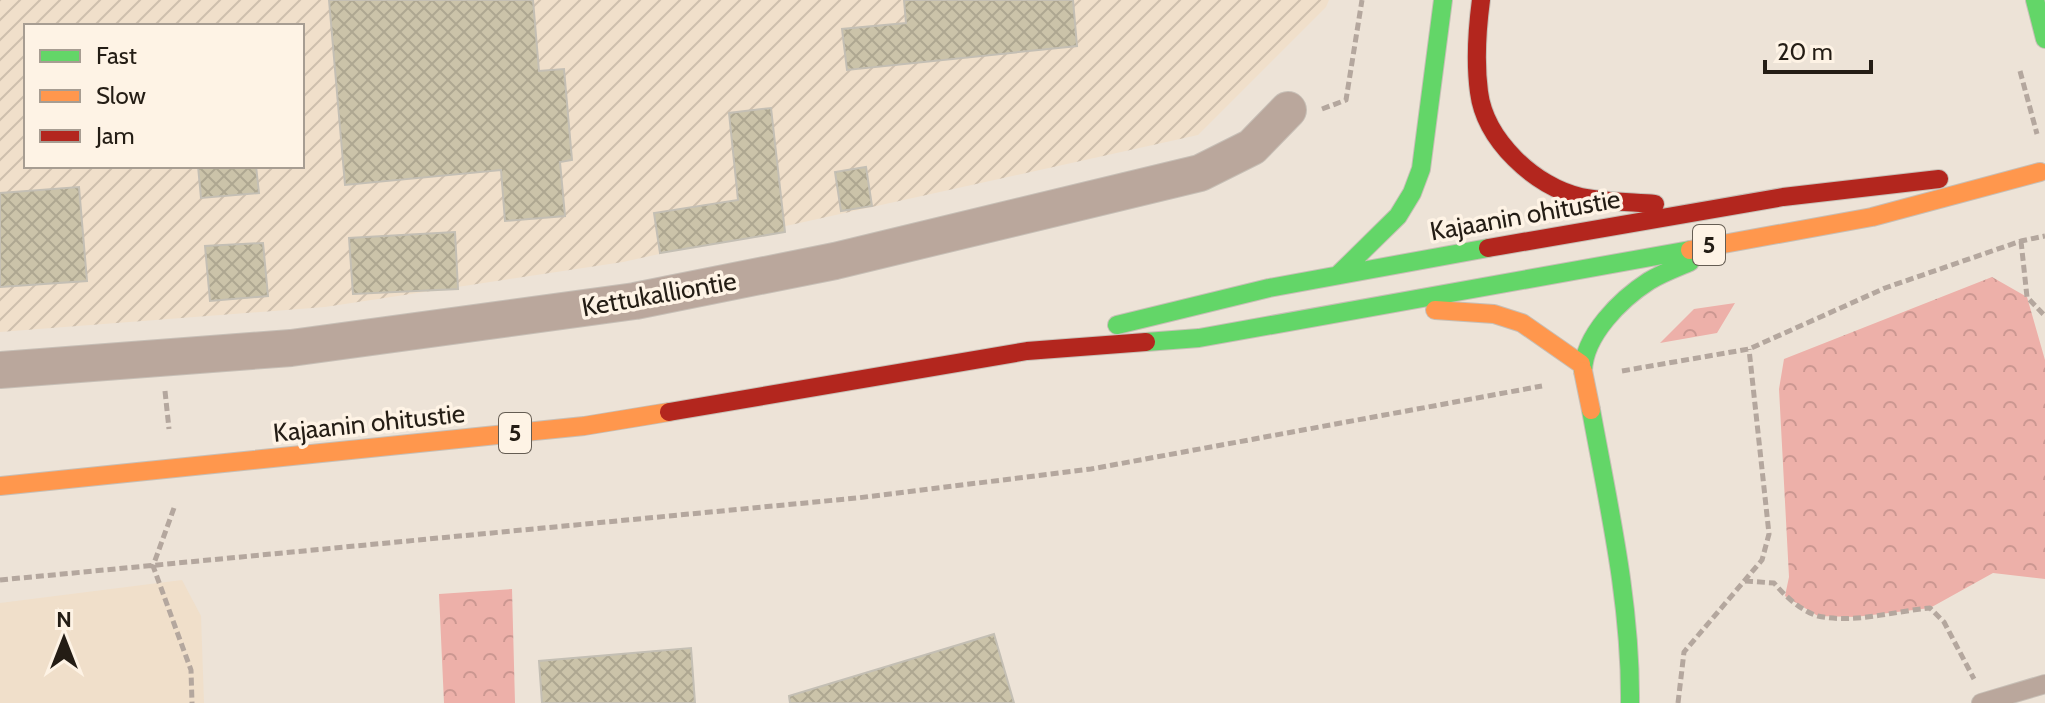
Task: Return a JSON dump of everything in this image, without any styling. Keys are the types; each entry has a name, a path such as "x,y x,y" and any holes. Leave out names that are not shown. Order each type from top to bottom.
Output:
{"highway":[{"path":"1338,275 1398,216 1412,193 1421,169 1443,0"},
{"path":"1481,0 1477,31 1479,94 1487,119 1516,162 1554,188 1582,197 1708,209"},
{"path":"2036,3 2045,39"},
{"name":"Kajaanin ohitustie","path":"1027,351 1197,302 1708,209 1868,184 2042,171"},
{"name":"Kajaanin ohitustie","path":"0,486 584,426 1027,351 1199,338 1872,217 2042,171"},
{"path":"1630,703 1624,595 1582,367 1594,339 1627,298 1650,280 1738,240"},
{"path":"1376,305 1494,314 1522,323 1582,367"}],"street":[{"name":"Kettukalliontie","path":"0,370 291,348 635,301 835,261 1200,173 1252,147 1288,110"}],"lane":[{"path":"1984,702 2045,684"}],"path":[{"path":"1288,110 1325,109 1346,100 1362,0"},
{"path":"2016,57 2041,147"},
{"path":"1610,374 1749,349 1885,288 2021,241 2045,236"},
{"path":"2021,241 2027,297 2045,316"},
{"path":"1678,703 1684,652 1762,560 1769,534 1749,349"},
{"path":"163,358 169,438"},
{"path":"0,580 857,498 1091,469 1548,385"},
{"path":"176,503 153,566 191,670 192,703"},
{"path":"1744,580 1774,583 1785,596 1818,616 1855,617 1930,608 1944,622 1984,702"}],"shaded area":[{"path":"0,0 1329,0 1326,7 1198,135 623,262 325,307 0,332"},
{"path":"182,580 201,616 204,703 0,703 0,603"}],"green space":[{"path":"1992,277 2027,297 2045,360 2045,579 1993,573 1930,608 1855,617 1818,616 1785,596 1789,577 1779,389 1784,359"},
{"path":"1735,303 1717,333 1660,343 1694,309"},
{"path":"512,589 515,703 444,703 439,594"}],"building":[{"path":"329,0 533,0 539,71 564,69 572,160 560,162 565,216 505,221 501,170 345,185"},
{"path":"904,0 1073,0 1077,46 847,70 842,29 906,23"},
{"path":"771,108 785,232 660,253 654,213 738,200 729,113"},
{"path":"866,167 872,206 841,211 835,172"},
{"path":"198,168 256,168 259,193 201,198"},
{"path":"79,187 87,281 0,287 0,193"},
{"path":"455,232 458,289 353,294 349,238"},
{"path":"263,243 268,296 210,301 205,246"},
{"path":"994,634 1014,703 790,703 789,696"},
{"path":"691,648 695,703 542,703 539,661"}],"traffic: fast":[{"path":"1338,275 1398,216 1412,193 1421,169 1443,0"},
{"path":"2035,0 2045,39"},
{"path":"1117,325 1269,288 1488,248"},
{"path":"1146,342 1199,338 1690,250"},
{"path":"1583,371 1590,344 1616,308 1649,281 1690,262"},
{"path":"1591,410 1623,592 1630,703"}],"traffic: slow":[{"path":"1690,250 1872,217 2040,172"},
{"path":"1435,310 1494,314 1522,323 1581,364"},
{"path":"1583,371 1591,410"},
{"path":"0,486 584,426 669,412"}],"traffic: jam":[{"path":"1481,0 1477,46 1479,92 1483,110 1502,144 1530,172 1564,192 1599,200 1655,204"},
{"path":"1488,248 1783,197 1939,179"},
{"path":"669,412 1027,351 1146,342"}]}
